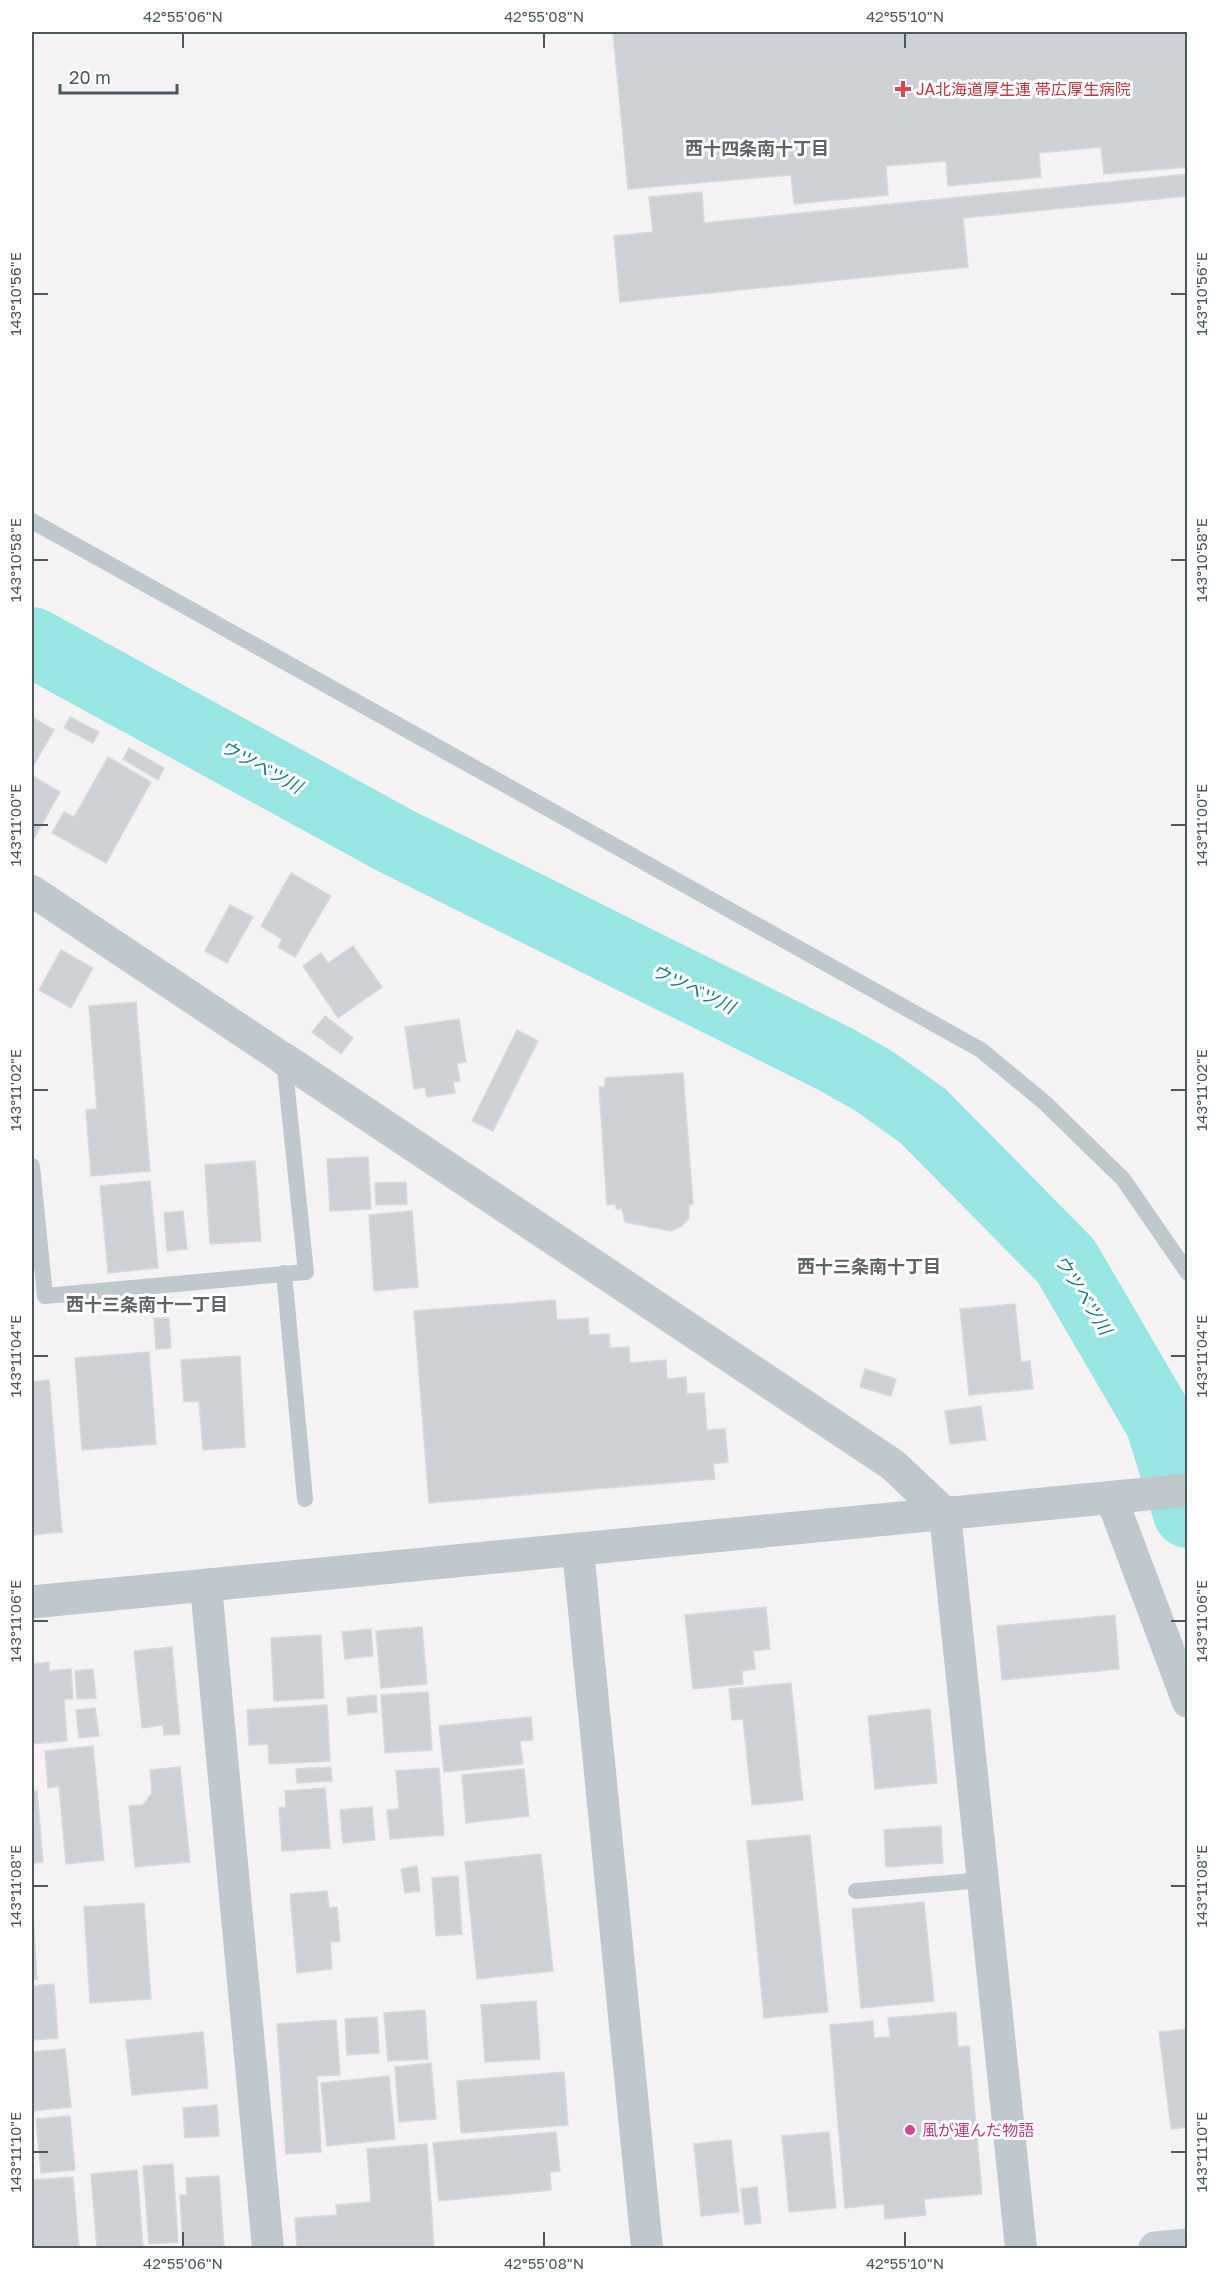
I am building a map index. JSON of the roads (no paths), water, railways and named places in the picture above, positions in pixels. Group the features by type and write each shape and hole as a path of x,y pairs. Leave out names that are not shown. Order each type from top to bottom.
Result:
{"main road":[{"path":"1155,2248 1188,2245"}],"street":[{"path":"32,891 893,1464 945,1514 1021,2248"},
{"path":"32,1602 1188,1490"},
{"path":"1111,1497 1188,1702"},
{"path":"578,1550 647,2248"},
{"path":"206,1586 268,2248"}],"lane":[{"path":"32,521 981,1050 1045,1103 1123,1179 1188,1273"},
{"path":"32,1166 45,1296 306,1272 284,1059"},
{"path":"284,1274 304,1499"},
{"path":"856,1892 983,1880"}],"waterway":[{"name":"ウツベツ川","path":"32,642 394,840 835,1059 874,1081 923,1116 1066,1261 1160,1422 1188,1513"}],"place":[{"name":"JA北海道厚生連 帯広厚生病院","path":"903,89"},
{"name":"風が運んだ物語","path":"910,2130"}],"district":[{"name":"西十四条南十丁目","path":"757,149"},
{"name":"西十三条南十丁目","path":"869,1267"},
{"name":"西十三条南十一丁目","path":"147,1305"}]}
